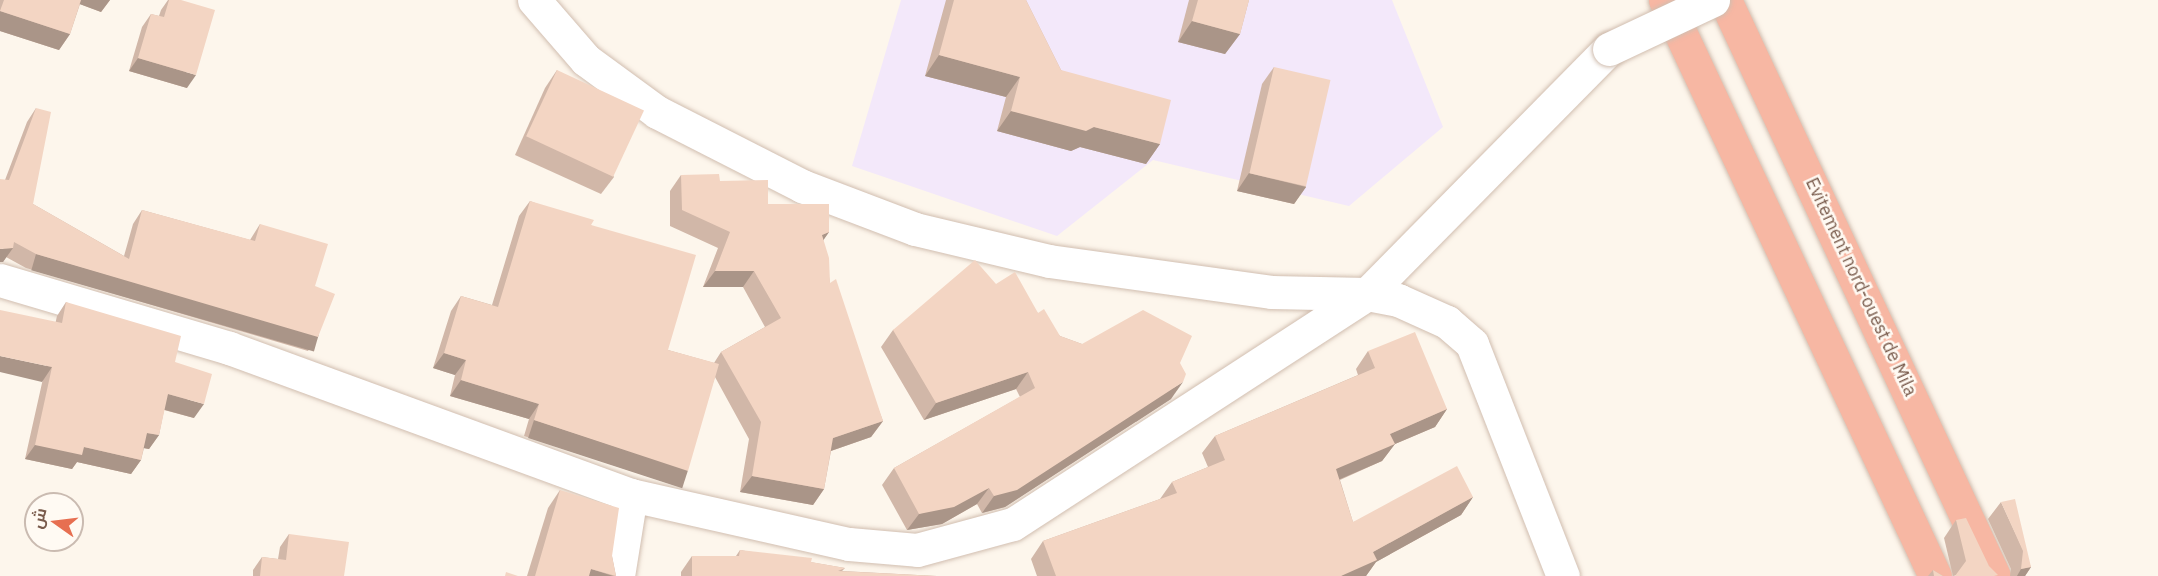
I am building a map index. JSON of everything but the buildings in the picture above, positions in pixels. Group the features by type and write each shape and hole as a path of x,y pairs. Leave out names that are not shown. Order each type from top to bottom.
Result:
{"highway":[{"path":"1665,0 1935,576"},
{"name":"Evitement nord-ouest de Mila","path":"1725,0 1994,576"}],"street":[{"path":"534,0 586,60 657,112 802,186 915,229 1048,261 1271,292 1366,294 1421,310 1447,322 1472,344 1563,576"},
{"path":"0,280 229,348 631,495 849,544 917,550 1013,524 1366,294 1609,49 1713,0"},
{"path":"618,576 631,495"}],"shaded area":[{"path":"901,0 1392,0 1443,127 1349,206 1153,160 1057,236 852,166"}]}
